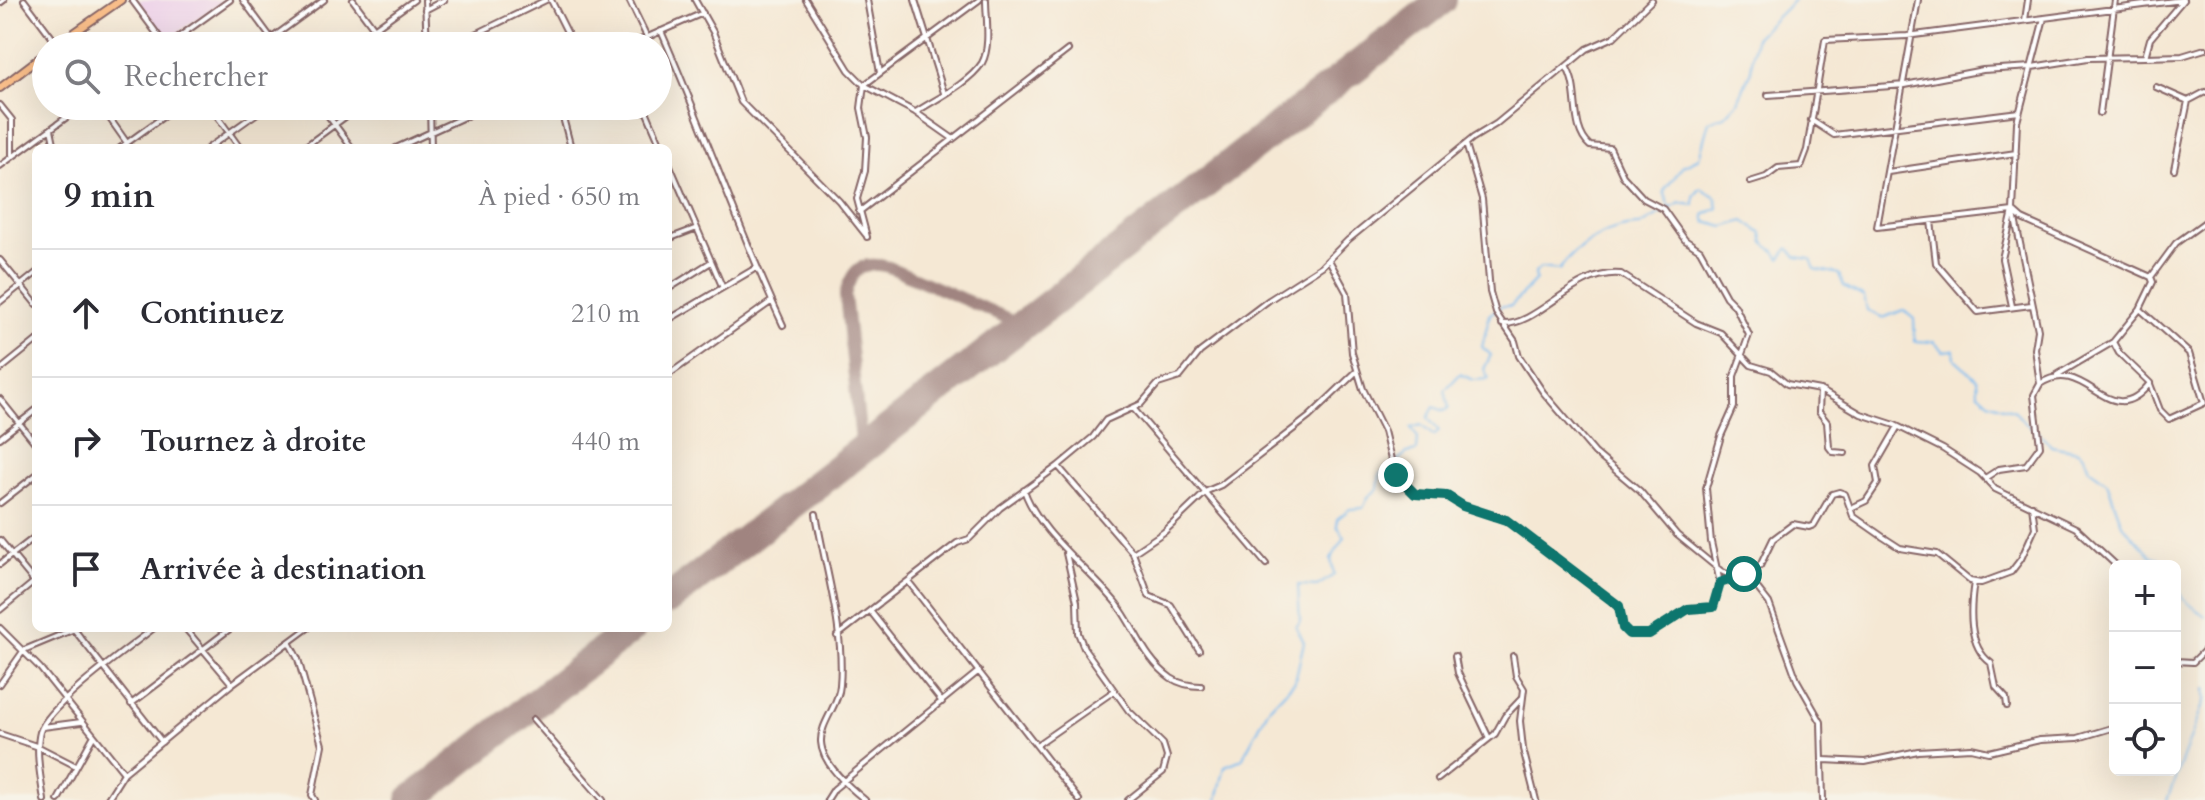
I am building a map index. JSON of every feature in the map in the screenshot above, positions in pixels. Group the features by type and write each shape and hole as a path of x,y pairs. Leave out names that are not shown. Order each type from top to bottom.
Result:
{"main road":[{"path":"76,32 121,0"},
{"path":"0,88 32,64"}],"street":[{"path":"24,0 47,32"},
{"path":"132,0 156,32"},
{"path":"185,32 230,0"},
{"path":"243,0 266,32"},
{"path":"281,32 324,0"},
{"path":"353,0 376,32"},
{"path":"370,32 414,0"},
{"path":"425,0 426,32"},
{"path":"425,10 444,0"},
{"path":"481,32 548,0 566,32"},
{"path":"629,0 645,32"},
{"path":"695,0 741,102 839,201 867,237 857,199 865,171 867,137 861,108 864,85 979,0"},
{"path":"806,0 849,70 864,85 915,112 952,138"},
{"path":"867,0 880,73"},
{"path":"915,0 925,40 945,94"},
{"path":"915,112 945,94 981,64 986,52 986,0"},
{"path":"837,636 957,543 969,539 983,523 1093,437 1106,420 1133,408 1158,384 1180,377 1200,352 1329,260 1348,240 1587,49 1614,37 1652,0"},
{"path":"1918,0 1877,227 2013,211 2022,219 2151,277"},
{"path":"2025,20 2028,0"},
{"path":"2100,113 2115,0"},
{"path":"1750,182 1766,177 1778,168 1801,166 1807,150 1825,40 1914,35 2182,0"},
{"path":"2145,57 2150,39 2182,0"},
{"path":"661,31 703,13"},
{"path":"2012,306 2002,259 2013,211 2019,112 2044,18"},
{"path":"1768,95 1905,85 1983,70 2107,58 2182,56 2205,49"},
{"path":"859,212 1068,50"},
{"path":"672,57 720,168 756,268 783,325"},
{"path":"1329,260 1347,293 1345,300 1350,313 1350,340 1357,371 1375,419 1384,431 1393,466 1415,494 1447,496 1463,506 1506,520 1539,542 1619,606 1623,628 1629,634 1649,634 1688,609 1713,607 1720,583 1711,542 1711,514 1706,488 1721,436 1734,407 1734,376 1749,335 1700,250 1685,240 1666,213 1644,199 1623,176 1610,148 1590,146 1582,138 1574,83 1567,68"},
{"path":"2156,87 2188,101"},
{"path":"2188,101 2205,92"},
{"path":"2174,169 2188,101"},
{"path":"0,105 12,120 12,156"},
{"path":"1810,119 1834,135 2019,112"},
{"path":"0,166 63,120"},
{"path":"111,120 127,143 159,120"},
{"path":"220,120 237,144"},
{"path":"214,144 247,120"},
{"path":"331,120 349,144"},
{"path":"309,144 342,120"},
{"path":"431,120 431,144"},
{"path":"404,144 456,120"},
{"path":"564,120 570,144"},
{"path":"650,120 660,144"},
{"path":"51,129 54,144"},
{"path":"1466,144 1482,199 1496,311 1515,341 1526,370 1595,453 1640,491 1677,535 1719,569 1758,589 1769,603 1797,680 1817,710 1824,760 1823,800"},
{"path":"1888,172 2016,153"},
{"path":"672,170 722,286"},
{"path":"2013,211 2038,330 2035,349 2040,384"},
{"path":"1931,221 1936,263 1978,312 2031,305"},
{"path":"1985,478 1999,469 2026,465 2036,454 2040,446 2034,395 2040,384 2113,342 2140,309 2152,287 2151,277 2176,243 2205,222"},
{"path":"672,237 697,228"},
{"path":"0,260 32,299"},
{"path":"672,286 711,262"},
{"path":"672,317 756,268"},
{"path":"1502,324 1521,321 1584,281 1609,272 1621,274 1696,323 1721,333 1742,359 1771,371 1787,384 1820,390 1861,414 1898,427 1943,449 1985,478 1995,489 2076,528 2111,560"},
{"path":"0,302 32,276"},
{"path":"672,372 772,301"},
{"path":"2113,342 2119,353 2150,383 2165,417 2196,409 2204,403 2189,353 2140,309"},
{"path":"0,370 32,344"},
{"path":"1133,553 1164,532 1207,491 1221,485 1298,425 1357,371"},
{"path":"2056,376 2079,380 2115,402 2127,402 2150,383"},
{"path":"1820,390 1818,404 1829,429 1829,447 1833,452 1845,453"},
{"path":"0,399 32,439"},
{"path":"1133,408 1207,491 1266,564"},
{"path":"0,438 32,413"},
{"path":"1851,508 1866,501 1878,483 1875,466 1898,427"},
{"path":"1058,466 1133,553 1149,596 1171,605 1199,650"},
{"path":"0,503 32,478"},
{"path":"1024,490 1066,553 1118,605 1141,646 1158,666 1173,679 1201,686"},
{"path":"1720,583 1760,566 1773,539 1793,524 1814,525 1832,494 1845,494 1853,516 1900,548 1937,554 1974,582 1981,583 2011,572 2021,559 2035,528 2032,506"},
{"path":"816,514 837,636 840,687 821,742 844,782 865,800"},
{"path":"0,564 32,539"},
{"path":"0,540 32,579"},
{"path":"1066,553 1077,602 1078,633 1092,662 1133,716 1163,744 1167,757 1163,772 1128,800"},
{"path":"908,581 1079,800"},
{"path":"1974,582 1971,624 1981,656 1991,663 1996,687 2006,698 2007,706"},
{"path":"0,610 32,585"},
{"path":"871,612 942,702"},
{"path":"0,628 24,650 124,773"},
{"path":"0,684 24,650 68,632"},
{"path":"77,632 162,742"},
{"path":"44,800 39,747 43,727 65,700 149,632"},
{"path":"188,632 232,684"},
{"path":"131,704 226,632"},
{"path":"107,800 124,773 232,684 289,642 297,632"},
{"path":"289,642 298,659 322,745 312,795 315,800"},
{"path":"2181,661 2193,662 2205,650"},
{"path":"1455,656 1458,673 1489,738"},
{"path":"1513,656 1523,697 1520,721 1523,749 1536,800"},
{"path":"827,800 830,793 979,671"},
{"path":"1038,744 1114,691"},
{"path":"1438,779 1489,738 1513,705 1523,697"},
{"path":"533,719 603,800"},
{"path":"43,727 81,722"},
{"path":"1824,760 1865,762 1918,751 1971,748 1989,752 2040,740 2078,738 2109,729"},
{"path":"0,734 39,747 76,766"},
{"path":"58,800 93,737"}],"shaded area":[{"path":"137,0 224,0 178,32 161,32"}],"waterway":[{"path":"1670,210 1664,191 1683,166 1699,158 1709,121 1725,116 1738,102 1751,70 1755,38 1794,0"},
{"path":"1217,800 1225,766 1242,759 1269,708 1295,681 1304,642 1296,627 1300,622 1298,585 1317,586 1334,575 1331,559 1345,537 1337,526 1337,519 1350,509 1363,508 1369,496 1378,489 1380,474 1407,453 1417,451 1418,438 1411,428 1421,425 1434,436 1439,431 1428,418 1434,407 1444,411 1449,408 1445,390 1460,374 1474,380 1489,379 1484,369 1491,355 1482,347 1490,314 1502,306 1511,306 1536,280 1535,273 1540,268 1559,270 1575,252 1595,238 1618,229 1640,226 1680,203 1694,205 1694,196 1701,188 1716,197 1718,208 1704,215 1706,222 1724,227 1744,221 1762,234 1764,243 1780,259 1789,248 1796,257 1811,259 1815,269 1839,274 1844,286 1864,297 1867,310 1883,318 1903,310 1914,319 1915,341 1934,342 1943,351 1954,350 1955,359 1977,379 1978,392 1989,402 2015,411 2051,446 2078,451 2084,456 2089,469 2107,482 2122,524 2151,556 2159,560"},
{"path":"2181,595 2205,616"},
{"path":"2205,689 2205,697"},
{"path":"2167,800 2205,699"}],"taxiway":[{"path":"862,450 845,295 851,278 860,268 872,265 889,267 1023,325"}],"runway":[{"path":"672,597 1442,0"},
{"path":"411,800 627,632"}],"route":[{"path":"1396,475 1415,494 1447,496 1463,506 1506,520 1539,542 1619,606 1623,628 1629,634 1649,634 1688,609 1713,607 1720,583 1744,574"}]}
